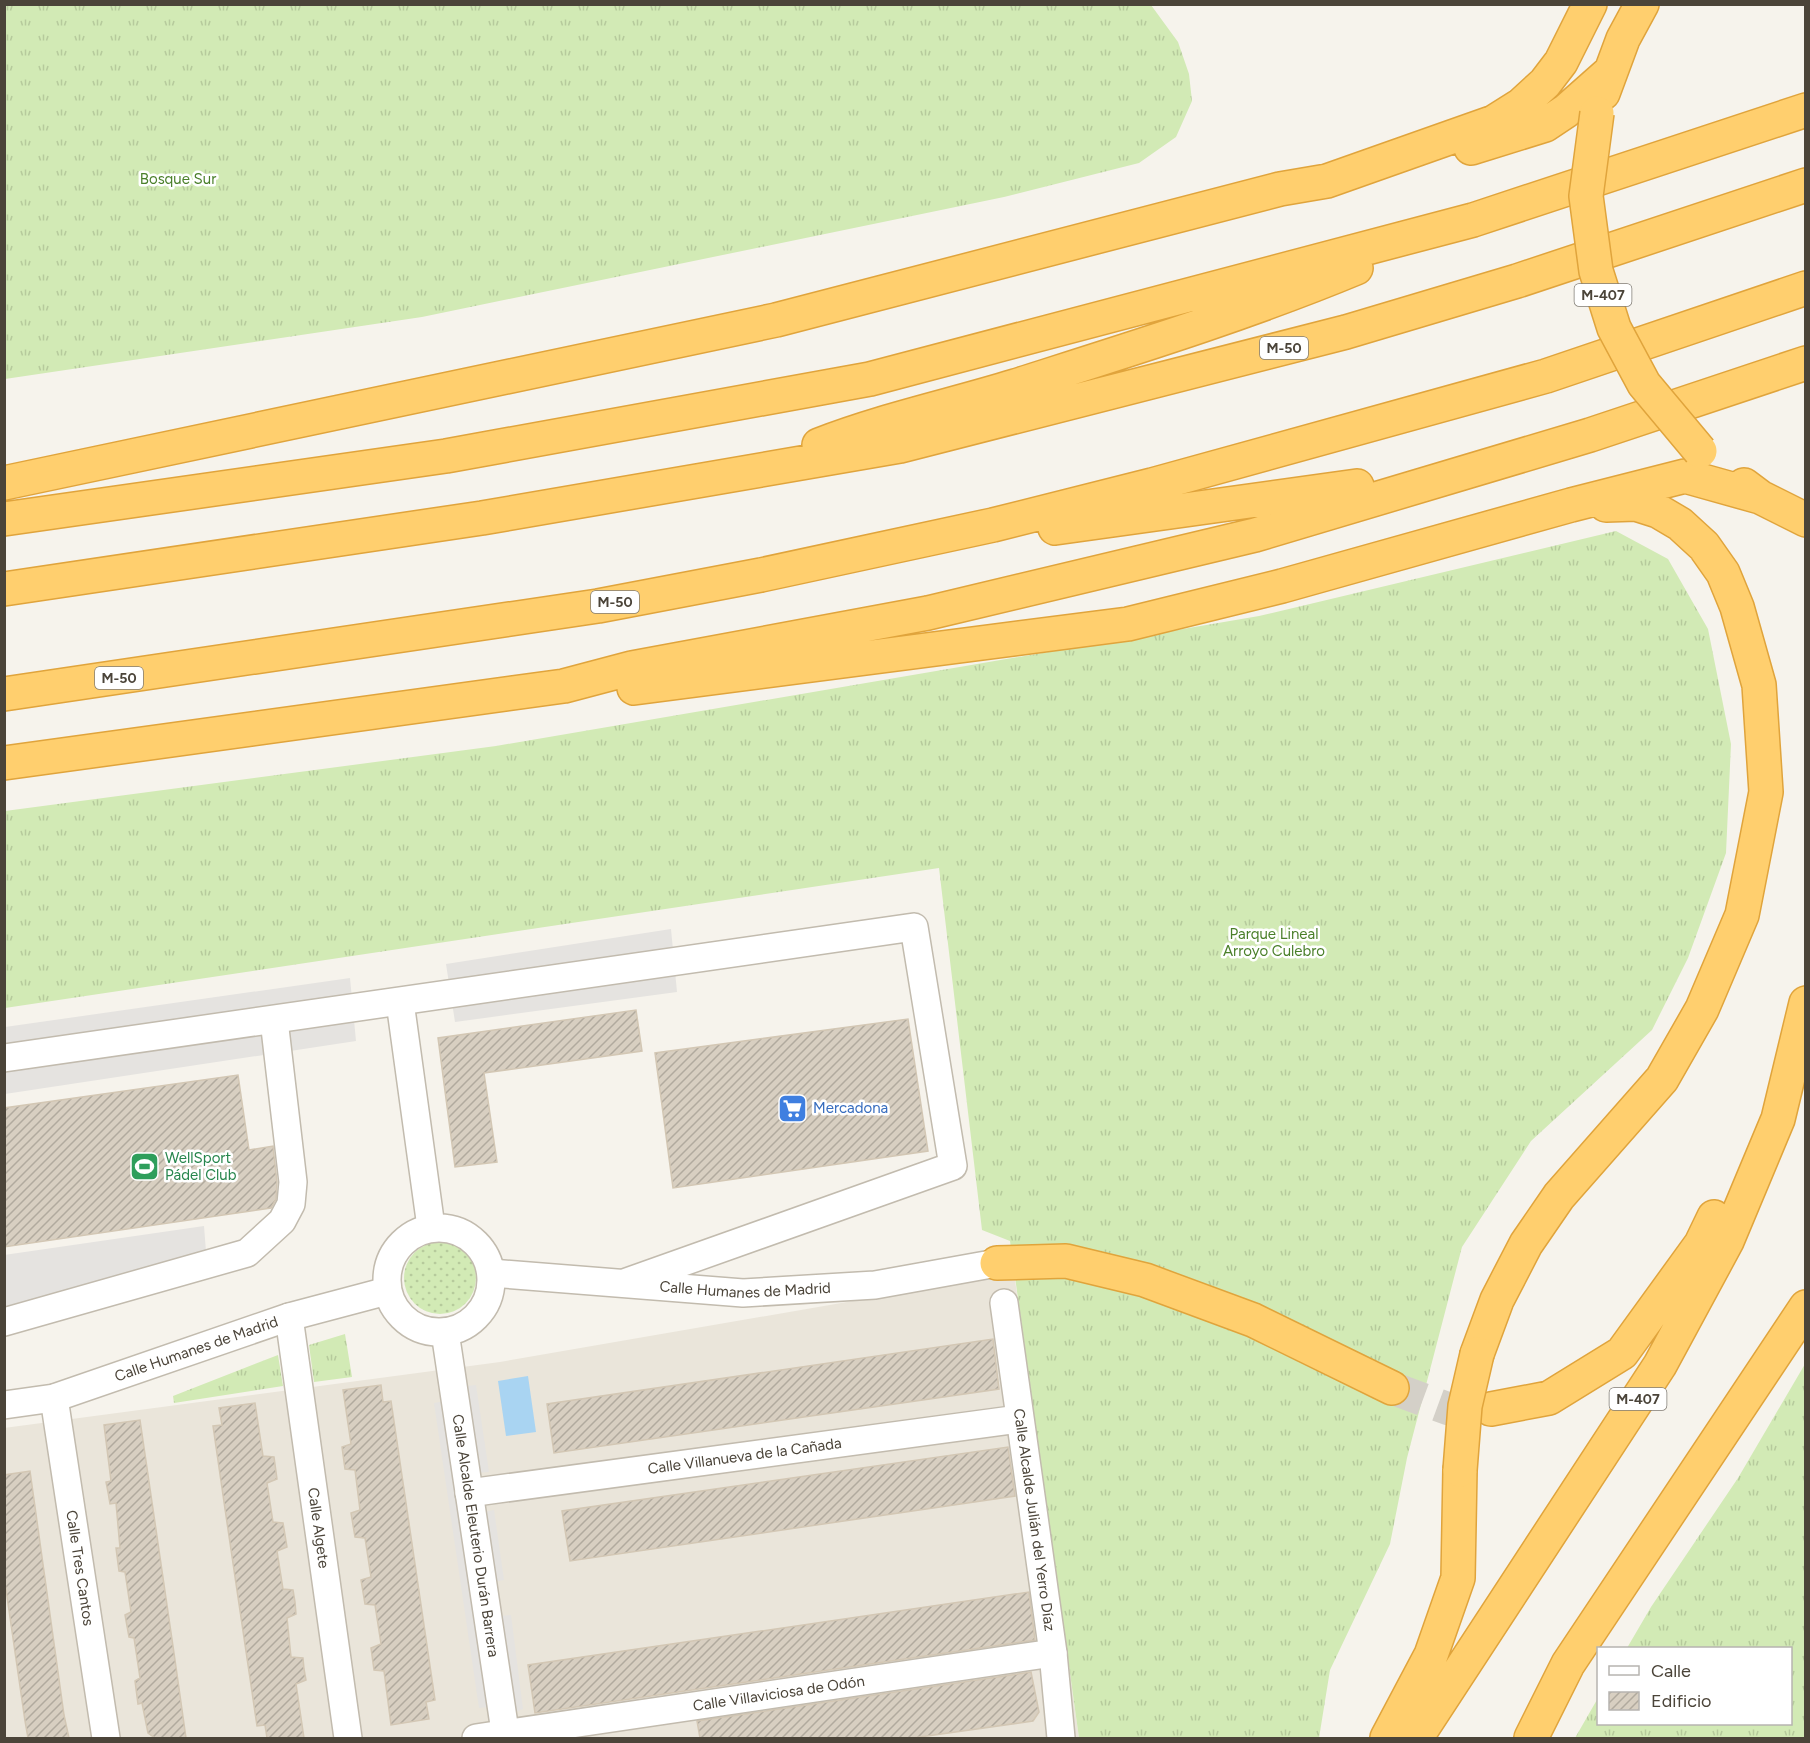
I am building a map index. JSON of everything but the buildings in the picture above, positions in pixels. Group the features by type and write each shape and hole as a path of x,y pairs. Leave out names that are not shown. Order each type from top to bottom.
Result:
{"highway":[{"path":"1327,181 1494,122 1521,105 1545,83 1561,62 1590,4"},
{"name":"M-407","path":"1642,4 1609,73 1597,113 1586,196 1596,271 1614,328 1644,384 1700,451 1760,497 1804,521"},
{"path":"4,483 776,320 1280,189 1446,155 1545,125 1566,111 1609,73"},
{"path":"4,519 446,456 870,379 1473,220 1806,110"},
{"name":"M-50","path":"4,589 482,518 900,446 1346,332 1517,281 1806,185"},
{"path":"753,471 852,432 1014,386 1308,288 1473,220"},
{"name":"M-50","path":"4,694 598,606 761,575 993,525 1152,485 1546,376 1806,288"},
{"path":"4,763 564,686 632,668 928,613 1255,535 1590,435 1806,363"},
{"path":"993,525 1046,529 1336,491 1590,435"},
{"path":"564,686 611,691 1128,624 1282,586 1571,505 1685,476 1760,497"},
{"path":"1387,1738 1431,1655 1458,1578 1460,1470 1465,1406 1477,1354 1497,1300 1526,1244 1559,1196 1662,1079 1702,1009 1742,915 1766,792 1759,685 1737,607 1723,573 1696,539 1680,524 1658,511 1636,504 1571,505"},
{"path":"1491,1409 1549,1398 1622,1353 1701,1244 1802,1016"},
{"name":"M-407","path":"1416,1738 1660,1365 1727,1241 1778,1119 1802,1016"},
{"path":"997,1263 1066,1262 1145,1280 1253,1320 1392,1388"},
{"path":"1531,1738 1568,1664 1806,1307"}],"street":[{"path":"4,1058 914,927 953,1166 627,1282"},
{"path":"400,1002 431,1227"},
{"path":"4,1322 247,1253 282,1221 291,1204 293,1182 274,1020"},
{"path":"431,1227 448,1227 464,1233 477,1243 487,1257 491,1273 491,1290 485,1305 475,1318 461,1328 445,1332 429,1331 408,1322 393,1305 387,1291 386,1274 391,1257 401,1243 415,1233 431,1227"},
{"name":"Calle Humanes de Madrid","path":"491,1273 743,1293 875,1285 997,1263"},
{"name":"Calle Humanes de Madrid","path":"4,1405 54,1398 289,1317 387,1291"},
{"name":"Calle Alcalde Julián del Yerro Díaz","path":"1004,1303 1053,1653 1061,1738"},
{"name":"Calle Algete","path":"289,1317 348,1738"},
{"name":"Calle Alcalde Eleuterio Durán Barrera","path":"445,1332 506,1737"},
{"name":"Calle Tres Cantos","path":"54,1398 106,1738"},
{"name":"Calle Villanueva de la Cañada","path":"469,1493 1019,1419"},
{"name":"Calle Villaviciosa de Odón","path":"476,1738 506,1737 1053,1653"}],"shaded area":[{"path":"671,929 677,992 455,1022 446,964"},
{"path":"350,978 356,1041 5,1094 5,1027"},
{"path":"204,1226 208,1277 5,1334 4,1255"},
{"path":"1014,1273 1079,1738 5,1738 4,1428 500,1362"},
{"path":"476,1385 489,1472 477,1473 467,1386"},
{"path":"444,1401 488,1707 479,1708 434,1403"},
{"path":"494,1510 504,1580 494,1582 485,1512"},
{"path":"511,1615 523,1709 513,1713 501,1616"}],"green space":[{"name":"Bosque Sur","path":"5,4 1151,5 1178,42 1189,74 1192,101 1176,137 1139,163 1004,197 422,317 5,379"},
{"name":"Parque Lineal Arroyo Culebro","path":"1616,531 1668,559 1708,629 1731,744 1726,853 1688,958 1652,1030 1531,1141 1462,1247 1407,1458 1390,1544 1330,1670 1319,1738 1079,1738 1010,1241 982,1230 939,868 5,1008 5,811 496,746 1259,616"},
{"path":"447,1242 466,1252 474,1264 476,1278 474,1292 466,1304 454,1312 433,1314 414,1304 406,1292 404,1271 414,1252 426,1244"},
{"path":"345,1334 352,1377 314,1382 309,1345"},
{"path":"278,1355 283,1386 174,1403 173,1396"},
{"path":"1805,1364 1805,1738 1575,1738 1597,1700 1597,1725 1792,1725 1792,1647 1628,1647 1651,1607 1738,1478"}],"water":[{"path":"528,1376 536,1432 506,1436 498,1381"}],"tunnel":[{"path":"1392,1388 1449,1409 1491,1409"}],"place":[{"name":"Mercadona","path":"792,1108"},
{"name":"WellSport Pádel Club","path":"144,1167"}]}
